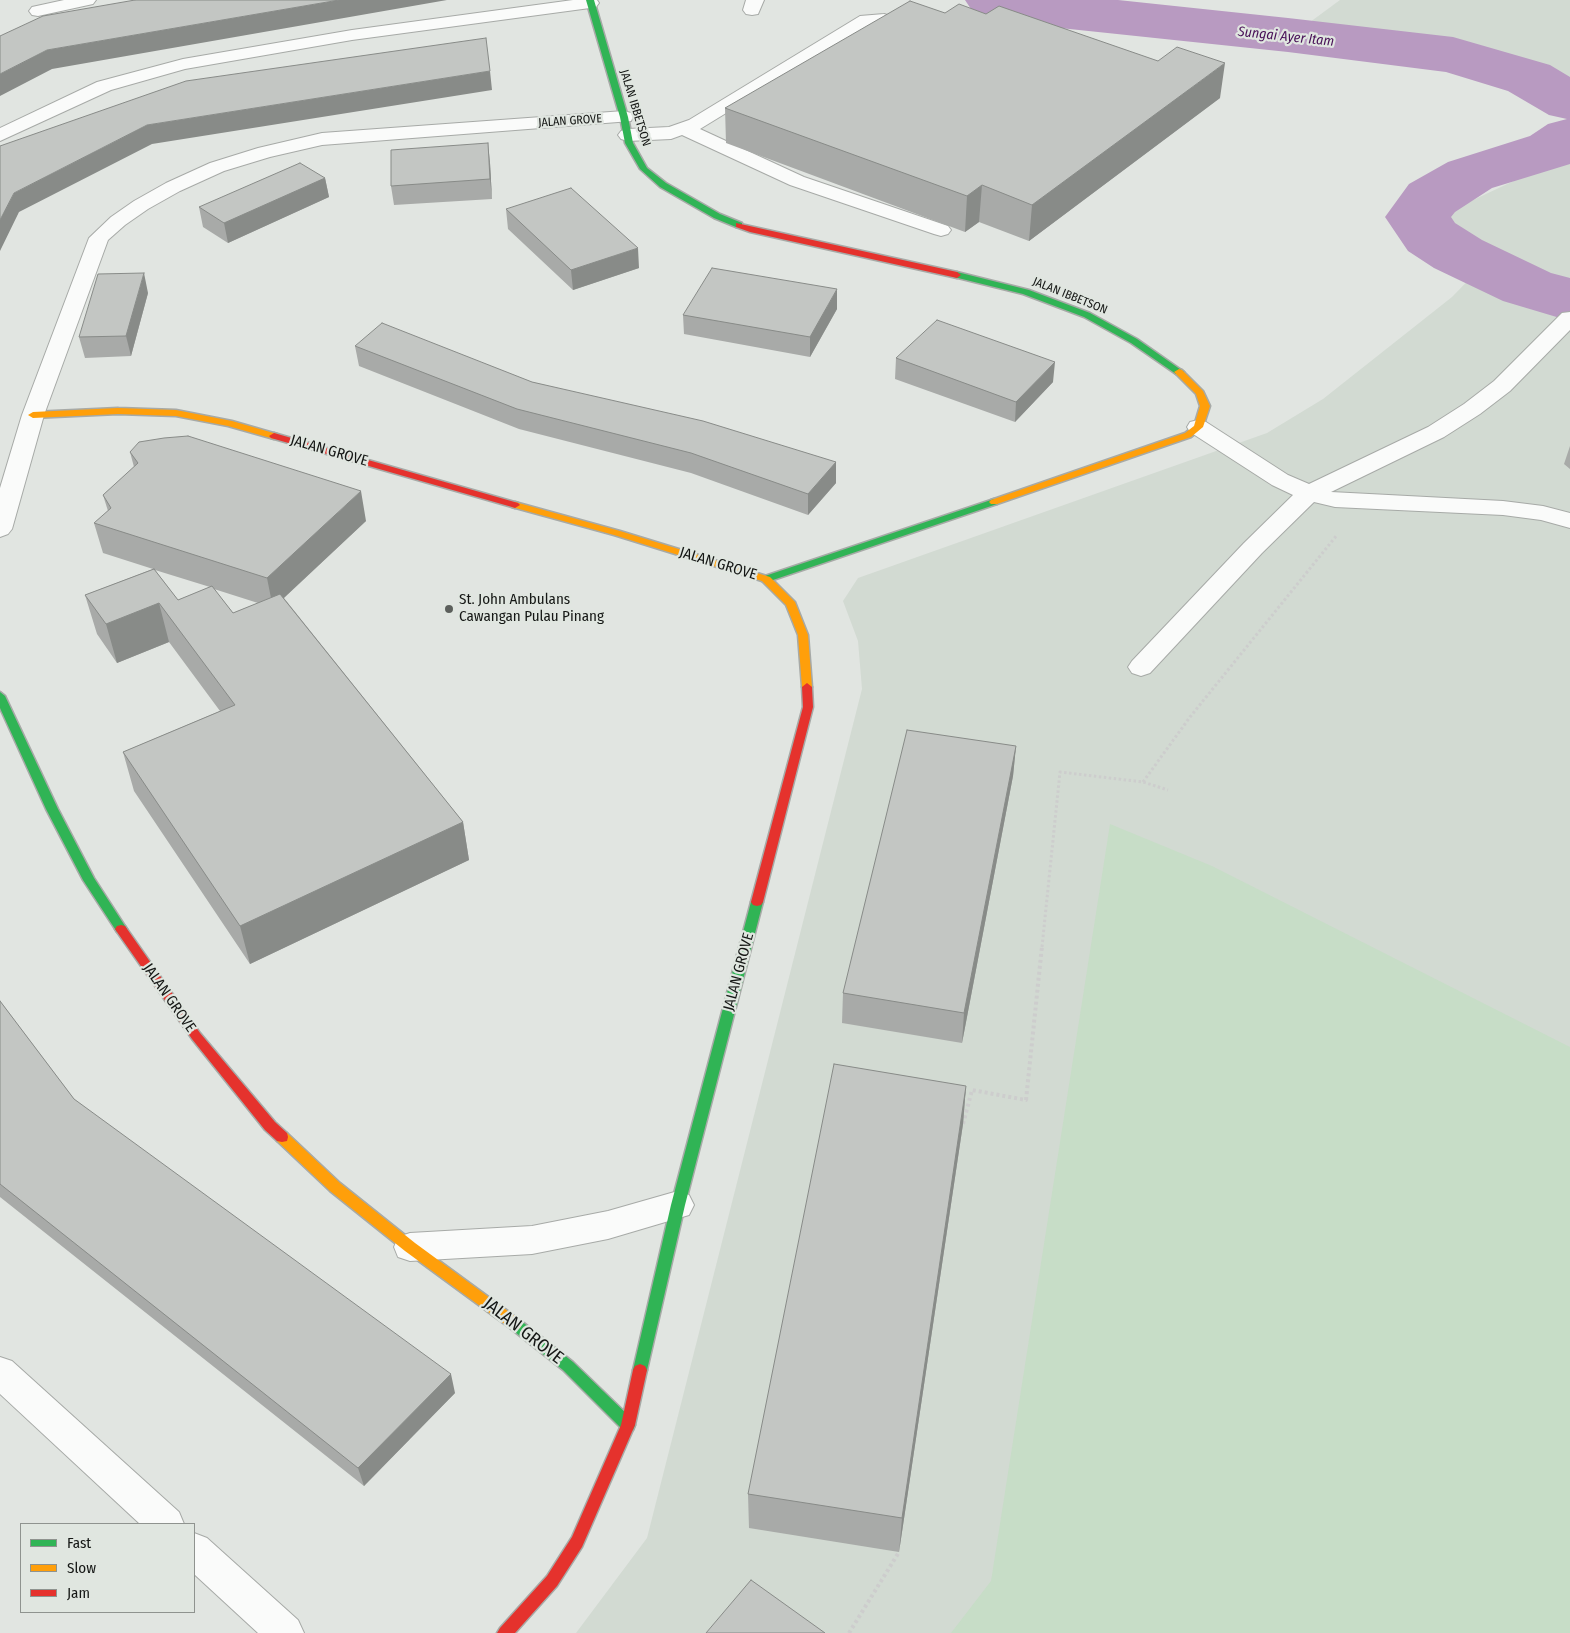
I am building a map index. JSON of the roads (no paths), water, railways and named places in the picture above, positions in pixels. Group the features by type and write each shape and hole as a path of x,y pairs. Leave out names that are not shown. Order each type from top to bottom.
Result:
{"street":[{"path":"38,11 87,0"},
{"path":"0,135 104,86 183,64 352,35 590,2"},
{"name":"JALAN IBBETSON","path":"590,2 636,156 644,169 663,185 717,216 750,230 963,276 1026,292 1087,315 1134,341 1185,376 1200,393 1205,406 1198,427"},
{"name":"JALAN GROVE","path":"0,529 33,415 99,238 118,221 173,187 217,167 265,152 322,140 626,126 671,133 696,124 866,20 874,18 892,20 934,35"},
{"path":"684,129 796,182 941,230"},
{"path":"1141,667 1253,548 1310,493 1436,432 1472,409 1502,386 1563,325"},
{"name":"JALAN GROVE","path":"33,415 118,411 176,413 229,423 459,490 617,533 766,579 791,604 804,635 808,707 678,1205 628,1425 577,1542 552,1581 505,1633"},
{"path":"766,579 1132,456 1188,435 1198,427 1280,480 1310,493 1335,500 1503,508 1543,513 1570,521"},
{"name":"JALAN GROVE","path":"0,696 52,809 89,880 135,950 196,1036 270,1126 335,1187 410,1247 492,1306 568,1366 628,1425"},
{"path":"410,1247 532,1240 608,1224 678,1205"},
{"path":"0,1372 165,1523"},
{"path":"195,1551 285,1633"}],"waterway":[{"name":"Sungai Ayer Itam","path":"993,0 1022,7 1288,35 1453,55 1529,78 1570,102"},
{"name":"Sungai Ayer Itam","path":"1570,137 1552,149 1470,175 1432,198 1418,217 1431,237 1458,254 1527,287 1570,300"}],"place":[{"name":"St. John Ambulans Cawangan Pulau Pinang","path":"449,609"}]}
